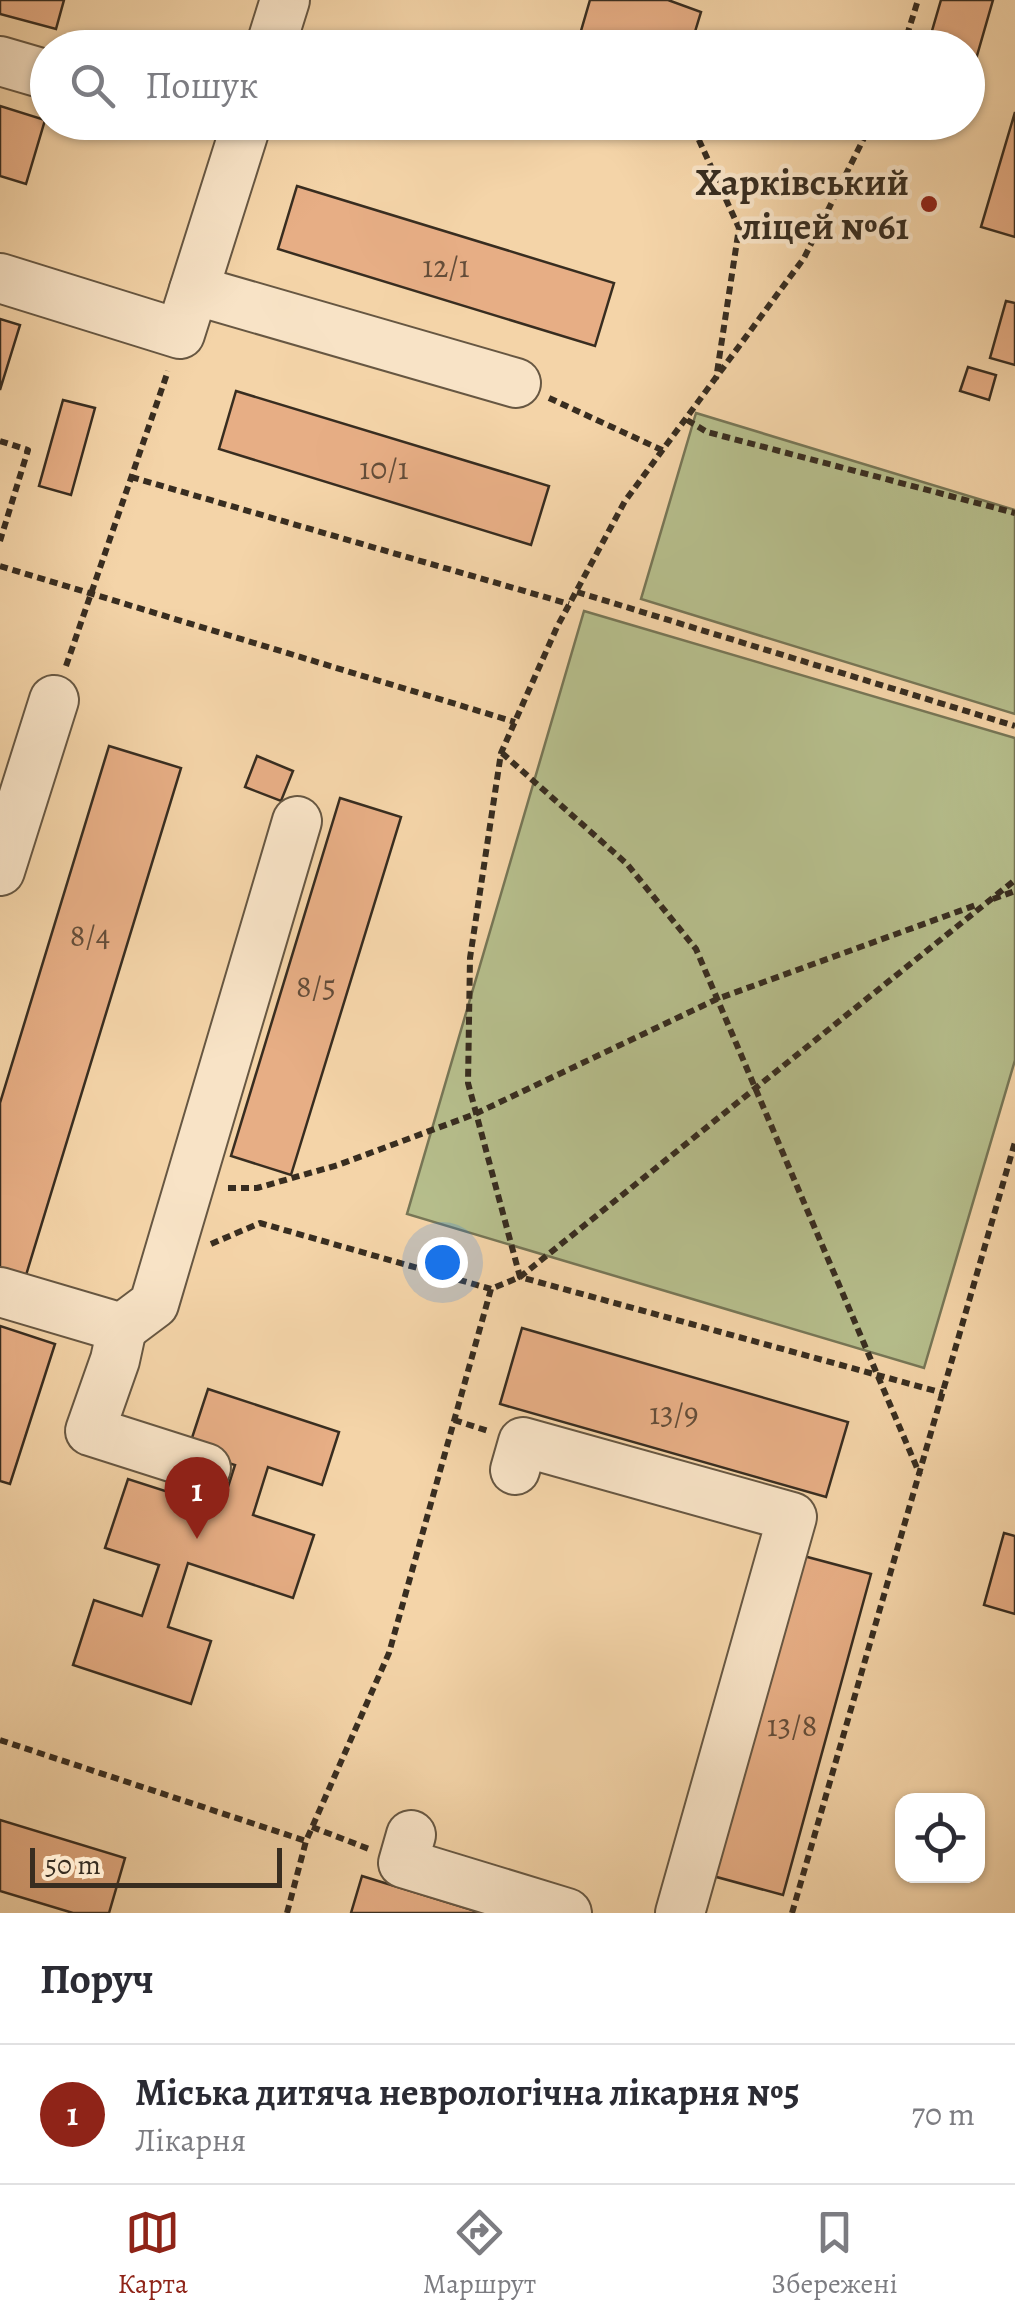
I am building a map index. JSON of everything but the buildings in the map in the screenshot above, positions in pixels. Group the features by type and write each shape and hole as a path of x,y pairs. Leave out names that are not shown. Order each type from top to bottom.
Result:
{"lane":[{"path":"276,30 285,0"},
{"path":"0,62 30,70"},
{"path":"187,312 232,140"},
{"path":"0,278 187,312 516,383"},
{"path":"0,871 18,750 54,700"},
{"path":"206,1468 90,1432 116,1360 122,1328 154,1304 297,821"},
{"path":"0,1292 122,1328"},
{"path":"515,1470 523,1442 792,1517 680,1913"},
{"path":"407,1849 566,1913"}],"path":[{"path":"909,30 918,0"},
{"path":"699,140 739,228 716,381"},
{"path":"520,1277 468,1083 470,958 501,752 569,604 626,502 804,258 863,140"},
{"path":"54,700 187,312"},
{"path":"516,383 664,450"},
{"path":"687,420 706,432 1015,513"},
{"path":"0,441 28,450 0,541"},
{"path":"131,476 569,604"},
{"path":"0,566 515,722"},
{"path":"577,592 1015,726"},
{"path":"501,752 628,864 696,949 920,1475"},
{"path":"166,1262 260,1223 492,1290 520,1277 1015,880"},
{"path":"188,1189 257,1188 338,1165 476,1114 717,998 1015,891"},
{"path":"792,1913 1015,1142"},
{"path":"520,1277 943,1393"},
{"path":"287,1913 306,1841 389,1653 492,1290"},
{"path":"0,1740 306,1841"},
{"path":"312,1826 407,1849"}],"green space":[{"path":"696,413 1015,510 1015,714 641,599"},
{"path":"584,611 1015,738 1015,1060 924,1368 407,1214"}],"place":[{"name":"Харківський ліцей №61","path":"929,204"},
{"name":"Міська дитяча неврологічна лікарня №5","path":"197,1539"}]}
